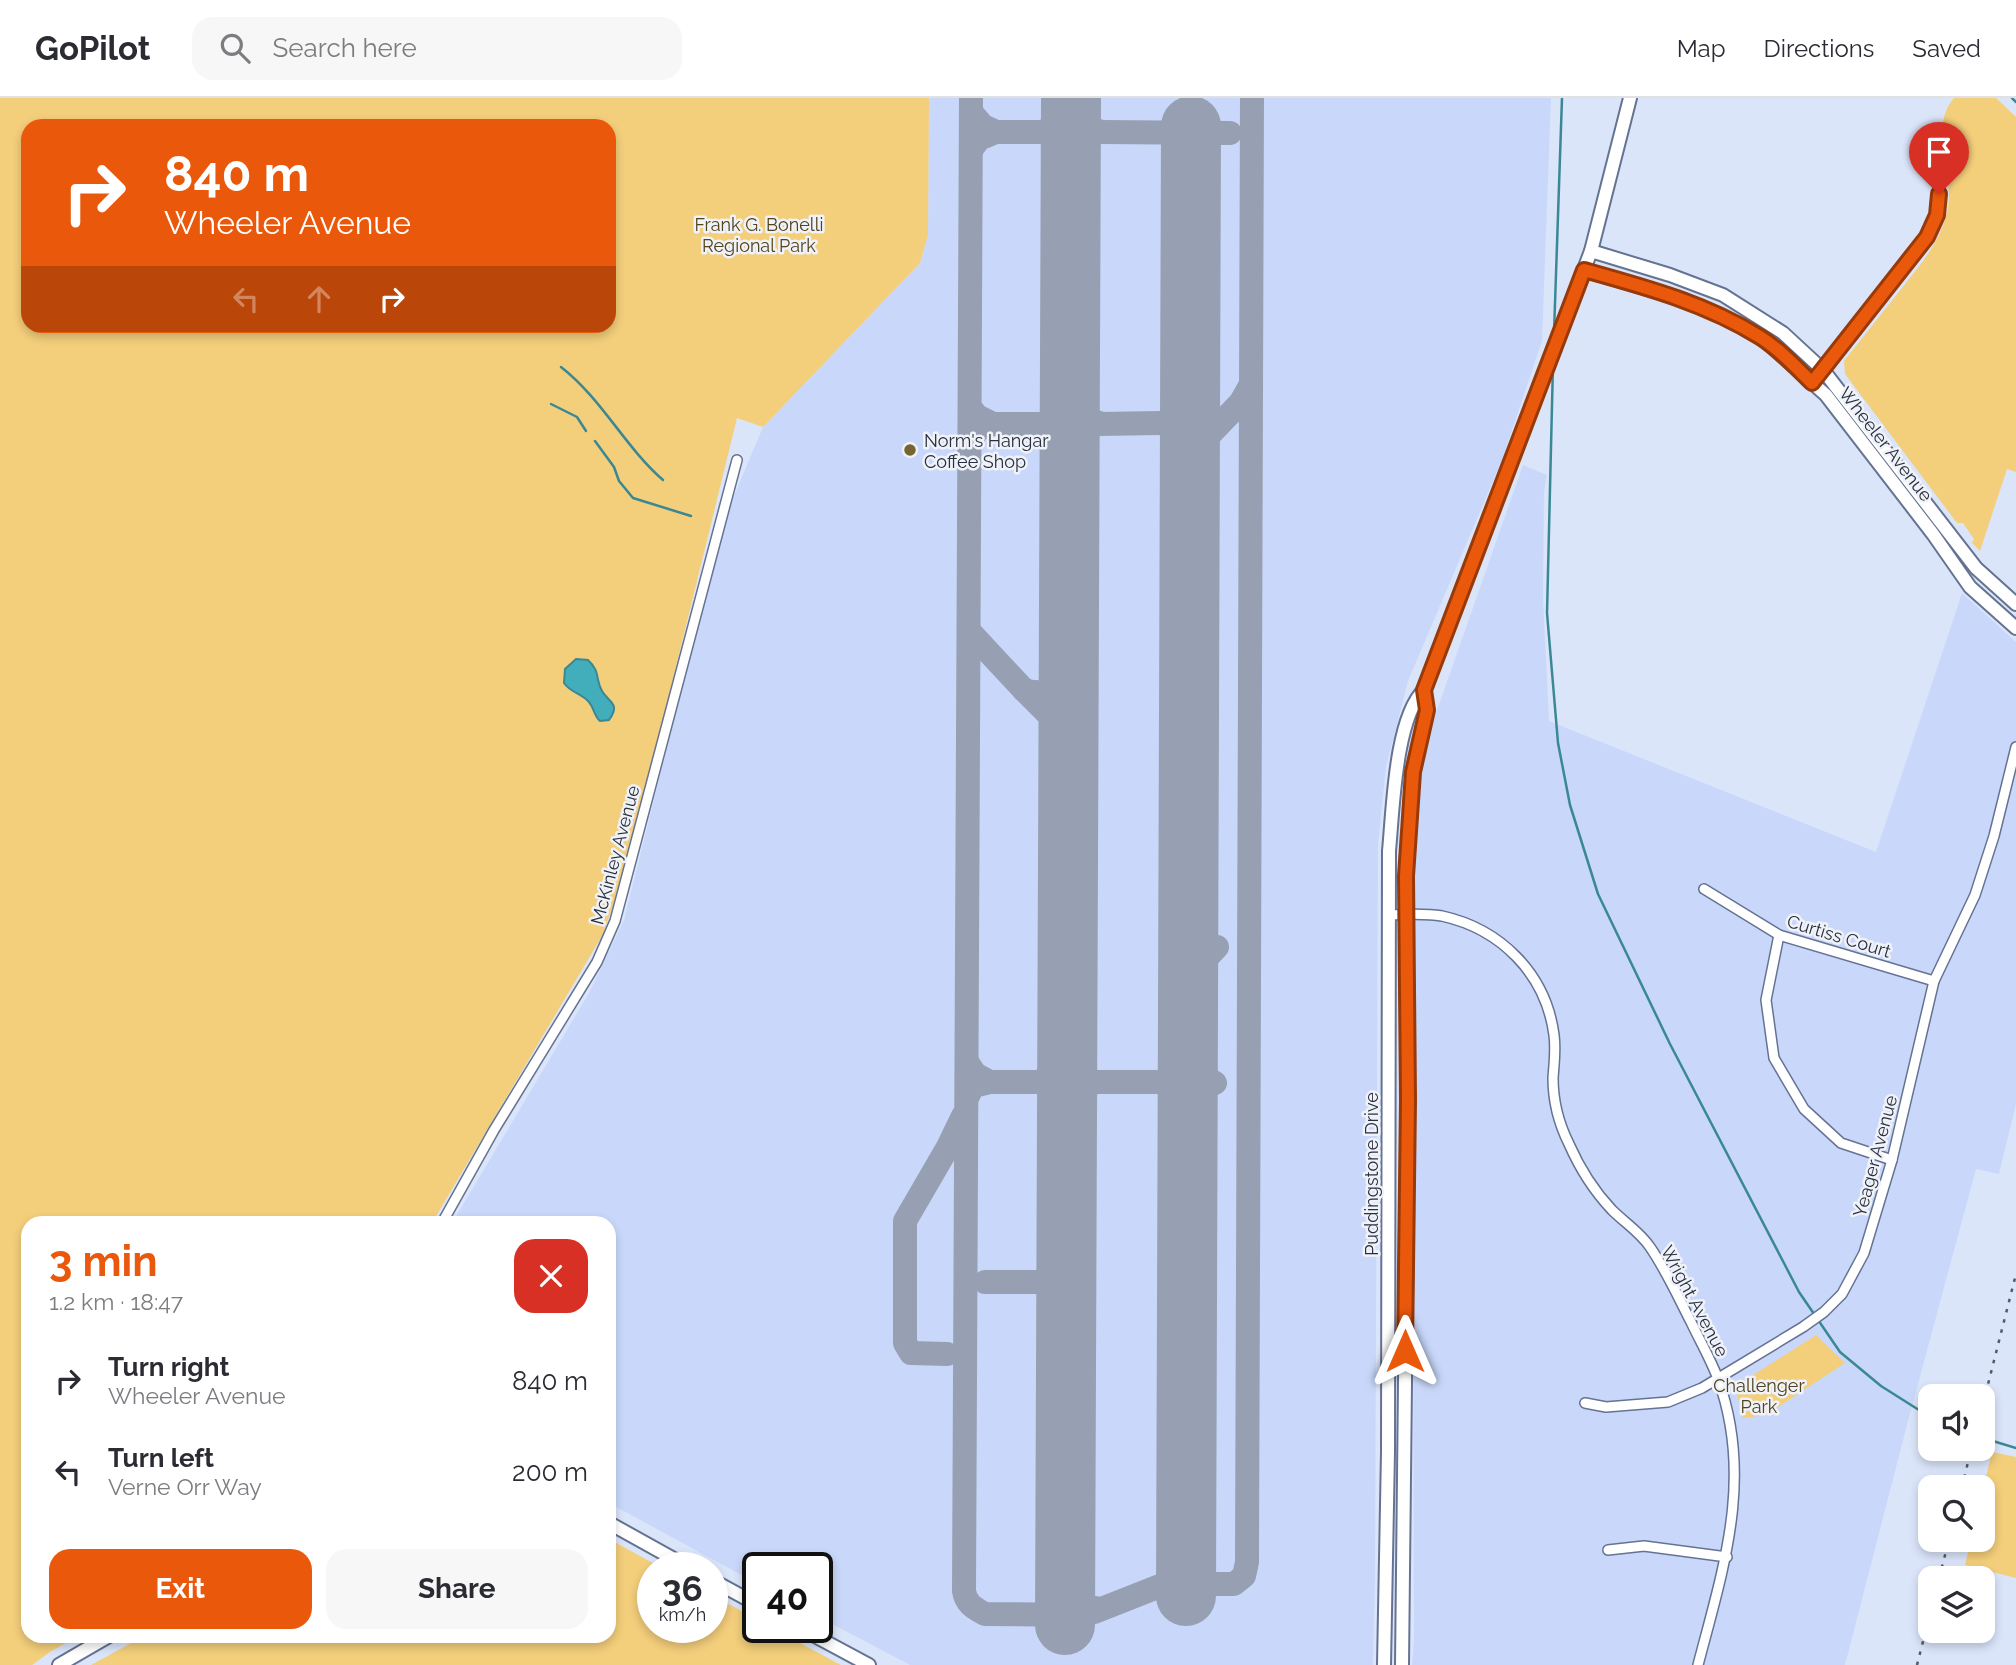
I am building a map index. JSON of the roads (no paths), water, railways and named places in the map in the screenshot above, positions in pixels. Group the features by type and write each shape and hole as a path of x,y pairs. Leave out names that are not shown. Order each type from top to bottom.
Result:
{"street":[{"name":"Puddingstone Drive","path":"1384,1665 1388,1452 1389,851 1397,768 1414,699 1424,690 1591,251 1630,98"},
{"path":"1812,383 1927,237 1937,215 1937,164"},
{"name":"Wheeler Avenue","path":"1591,251 1670,275 1723,296 1783,333 1824,370 1976,568 2016,604"},
{"name":"Wheeler Avenue","path":"1584,270 1646,287 1718,314 1762,338 1826,396 1933,534 1970,587 2016,628"},
{"name":"McKinley Avenue","path":"446,1216 494,1130 579,993 607,942 615,921 737,460"},
{"name":"Puddingstone Drive","path":"1402,1665 1408,1100 1406,915 1409,804 1427,710 1424,690"},
{"name":"Yeager Avenue","path":"1585,1403 1606,1407 1668,1402 1718,1380 1808,1324 1842,1294 1864,1253 1892,1160 1934,981 1975,895 1994,836 2016,747"},
{"name":"Curtiss Court","path":"1704,888 1779,935 1934,981"},
{"name":"Wright Avenue","path":"1389,915 1440,916 1487,932 1517,956 1532,976 1549,1011 1554,1035 1554,1091 1568,1144 1600,1197 1650,1247 1679,1299 1718,1380 1730,1427 1735,1497 1727,1557 1698,1665"},
{"path":"1779,935 1766,1000 1774,1058 1804,1109 1841,1143 1892,1160"},
{"path":"616,1527 661,1552"},
{"path":"1608,1550 1644,1546 1727,1557"},
{"path":"59,1665 97,1643"},
{"path":"828,1643 869,1665"}],"waterway":[{"path":"1554,333 1562,98"},
{"path":"2012,98 2016,102"},
{"path":"1553,364 1547,613 1558,743 1570,805 1598,894 1670,1044 1799,1292 1840,1352 1881,1386 1918,1409"},
{"path":"561,367 589,394 649,467 663,480"},
{"path":"551,404 577,417 586,431"},
{"path":"595,441 614,467 619,481 633,498 691,516"},
{"path":"1995,1442 2016,1448"}],"railway":[{"path":"1988,1384 2016,1274"},
{"path":"1965,1475 1968,1461"},
{"path":"1942,1566 1946,1552"},
{"path":"1917,1665 1923,1643"}],"place":[{"name":"Norm's Hangar Coffee Shop","path":"910,450"}],"park label":[{"name":"Frank G. Bonelli Regional Park","path":"759,234"},
{"name":"Challenger Park","path":"1759,1395"}]}
